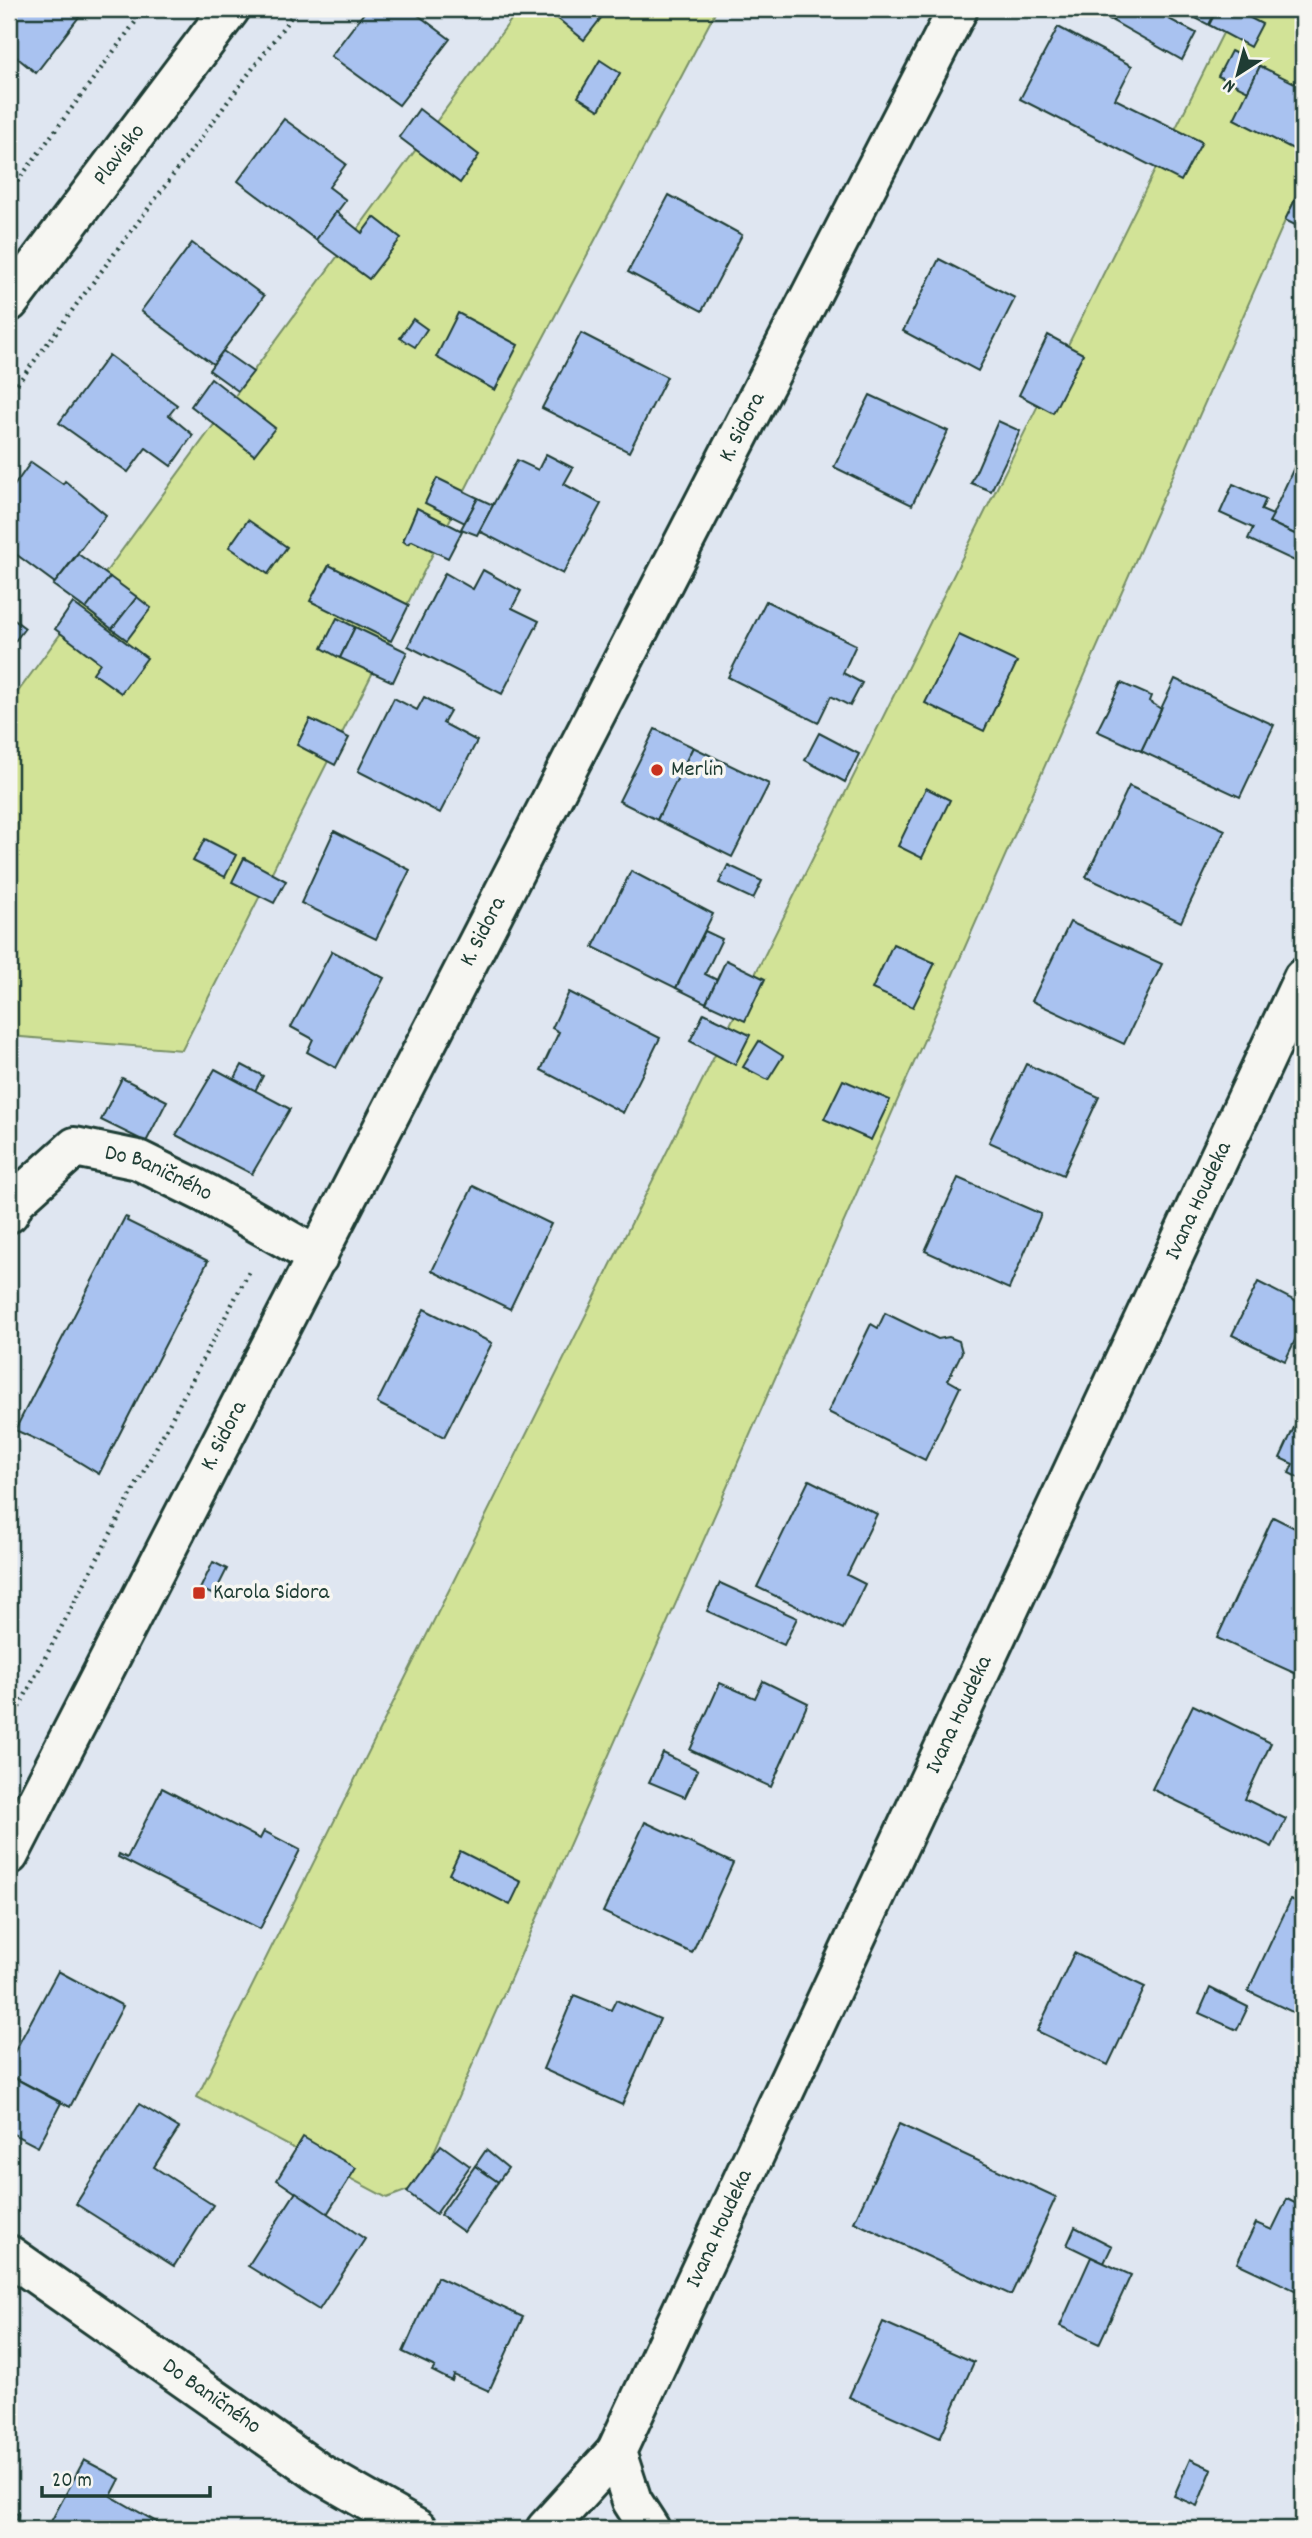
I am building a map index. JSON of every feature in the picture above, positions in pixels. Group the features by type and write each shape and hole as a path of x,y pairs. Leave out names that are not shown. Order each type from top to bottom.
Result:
{"street":[{"name":"Plavisko","path":"9,302 230,9"},
{"name":"K. Sidora","path":"9,1855 958,9"},
{"name":"Ivana Houdeka","path":"546,2529 616,2452 1303,978"},
{"name":"Do Baničného","path":"9,1213 15,1201 75,1147 138,1160 318,1257"},
{"name":"Do Baničného","path":"9,2255 321,2474 417,2529"},
{"path":"616,2452 632,2501 650,2529"}],"path":[{"path":"9,193 145,9"},
{"path":"9,395 297,9"},
{"path":"9,1726 271,1231"}],"green space":[{"path":"519,9 717,9 509,403 182,1050 9,1036 9,704"},
{"path":"1235,9 1303,9 1303,180 419,2186 387,2198 197,2097"}],"building":[{"path":"9,9 85,9 36,73 9,51"},
{"path":"367,9 410,9 450,39 399,105 331,56"},
{"path":"546,9 608,9 584,40"},
{"path":"1088,9 1119,9 1113,21"},
{"path":"1119,9 1150,9 1196,33 1182,60 1113,21"},
{"path":"1178,9 1217,9 1209,25"},
{"path":"1217,9 1233,9 1262,24 1250,47 1209,25"},
{"path":"1058,27 1132,66 1115,99 1202,142 1181,181 1020,99"},
{"path":"1231,51 1260,66 1248,91 1218,76"},
{"path":"600,60 620,73 599,110 578,97"},
{"path":"1260,66 1303,87 1303,154 1234,119"},
{"path":"419,109 479,155 460,183 399,137"},
{"path":"284,119 346,164 329,187 346,200 316,240 238,181"},
{"path":"1298,194 1303,197 1303,229 1285,220"},
{"path":"669,195 742,235 702,311 628,272"},
{"path":"336,212 362,233 374,217 401,238 369,279 316,240"},
{"path":"192,243 264,296 213,364 141,311"},
{"path":"939,259 1015,298 978,371 903,331"},
{"path":"458,313 518,345 495,390 436,357"},
{"path":"413,319 427,329 415,347 400,338"},
{"path":"581,333 667,377 629,452 542,408"},
{"path":"1048,335 1083,354 1053,413 1019,395"},
{"path":"223,351 253,372 238,391 209,370"},
{"path":"109,355 177,405 169,415 193,435 171,466 146,448 128,472 59,423"},
{"path":"211,378 275,428 254,455 191,406"},
{"path":"870,395 948,431 912,505 834,467"},
{"path":"998,421 1020,431 991,491 971,483"},
{"path":"1303,448 1303,538 1269,522"},
{"path":"546,454 573,468 564,484 601,504 563,574 479,531 517,460 538,470"},
{"path":"31,462 63,484 65,481 106,515 55,583 9,549 9,493"},
{"path":"437,478 478,498 465,523 425,503"},
{"path":"1233,484 1266,499 1261,510 1273,515 1269,522 1303,538 1303,565 1248,539 1253,528 1220,513"},
{"path":"478,498 493,505 477,535 461,529"},
{"path":"417,508 462,531 448,558 412,541 407,544 403,541"},
{"path":"248,520 287,547 268,574 229,547"},
{"path":"78,554 110,577 86,609 53,585"},
{"path":"329,565 409,605 391,641 310,601"},
{"path":"483,570 521,591 512,608 539,621 502,694 408,646 445,573 473,589"},
{"path":"110,577 137,597 112,629 86,609"},
{"path":"137,597 151,608 127,640 112,629"},
{"path":"766,601 856,645 843,673 862,683 850,706 831,696 818,723 728,677"},
{"path":"73,603 147,658 121,693 93,673 100,663 55,629"},
{"path":"9,616 25,628 9,649"},
{"path":"337,618 355,627 340,658 322,648"},
{"path":"355,627 407,652 393,682 340,658"},
{"path":"959,635 1017,662 984,731 925,703"},
{"path":"1175,679 1274,725 1240,797 1141,751"},
{"path":"1121,683 1151,696 1149,701 1161,709 1141,751 1097,731"},
{"path":"424,697 450,711 443,723 477,741 440,813 358,771 394,698 417,710"},
{"path":"310,719 349,738 335,765 297,745"},
{"path":"655,729 693,747 657,820 619,801"},
{"path":"819,733 859,754 845,782 805,760"},
{"path":"693,747 769,784 732,857 657,820"},
{"path":"1129,786 1225,830 1181,922 1086,877"},
{"path":"926,788 950,800 922,858 898,846"},
{"path":"334,831 410,870 376,939 301,903"},
{"path":"205,839 236,855 225,877 193,861"},
{"path":"244,858 286,881 274,903 232,882"},
{"path":"728,865 762,881 753,899 719,883"},
{"path":"631,871 713,914 676,988 593,947"},
{"path":"1070,922 1162,964 1124,1044 1032,1001"},
{"path":"705,931 722,939 705,974 717,980 706,1003 676,988"},
{"path":"893,944 935,963 913,1007 872,989"},
{"path":"332,951 384,978 336,1068 307,1052 313,1039 291,1027"},
{"path":"726,960 765,979 745,1021 706,1003"},
{"path":"569,992 660,1038 623,1113 541,1070 559,1032 552,1028"},
{"path":"704,1013 750,1035 735,1065 690,1041"},
{"path":"759,1041 783,1056 768,1080 743,1067"},
{"path":"1026,1064 1099,1097 1063,1175 989,1142"},
{"path":"242,1065 263,1076 255,1091 234,1080"},
{"path":"215,1069 290,1109 252,1174 176,1135"},
{"path":"122,1078 167,1101 146,1142 101,1120"},
{"path":"843,1080 890,1100 871,1140 824,1119"},
{"path":"958,1178 1041,1214 1009,1289 925,1251"},
{"path":"473,1186 551,1224 510,1309 432,1271"},
{"path":"125,1217 128,1218 127,1221 208,1261 99,1474 56,1448 15,1430"},
{"path":"1258,1282 1303,1305 1303,1324 1285,1361 1232,1335"},
{"path":"424,1309 492,1343 444,1437 377,1403"},
{"path":"885,1313 938,1339 949,1337 959,1341 962,1352 948,1380 960,1387 925,1460 828,1412 871,1324 878,1328"},
{"path":"1303,1408 1303,1480 1289,1473 1293,1464 1280,1458"},
{"path":"809,1480 877,1514 847,1575 865,1584 843,1629 757,1587"},
{"path":"1273,1517 1303,1532 1303,1677 1217,1638"},
{"path":"213,1562 227,1569 214,1595 200,1589"},
{"path":"720,1583 797,1618 784,1645 707,1611"},
{"path":"763,1681 808,1703 771,1787 690,1750 720,1683 755,1698"},
{"path":"1193,1705 1271,1743 1245,1799 1286,1819 1272,1847 1152,1789"},
{"path":"663,1753 698,1770 685,1797 649,1782"},
{"path":"162,1788 260,1839 264,1831 300,1850 260,1929 118,1857 119,1854 127,1858"},
{"path":"645,1822 733,1863 692,1953 603,1912"},
{"path":"460,1851 521,1882 510,1905 449,1874"},
{"path":"1291,1899 1303,1905 1303,2017 1248,1991"},
{"path":"1074,1953 1145,1987 1108,2065 1037,2031"},
{"path":"58,1971 123,2006 70,2107 9,2075 9,2062"},
{"path":"1210,1988 1248,2007 1237,2030 1199,2013"},
{"path":"574,1995 611,2010 616,2000 660,2019 622,2105 543,2069"},
{"path":"9,2075 61,2103 38,2147 9,2132"},
{"path":"139,2104 179,2128 154,2167 213,2205 174,2266 76,2204"},
{"path":"899,2124 1056,2197 1011,2295 854,2222"},
{"path":"303,2137 356,2168 327,2214 277,2180"},
{"path":"441,2145 470,2166 436,2214 407,2192"},
{"path":"486,2150 508,2168 498,2182 475,2166"},
{"path":"475,2166 498,2182 464,2232 440,2215"},
{"path":"296,2192 365,2239 319,2310 248,2266"},
{"path":"1287,2199 1303,2207 1303,2294 1237,2263 1256,2223 1272,2230"},
{"path":"1075,2227 1112,2246 1104,2263 1067,2245"},
{"path":"1091,2257 1131,2275 1099,2344 1060,2326"},
{"path":"437,2277 523,2317 489,2391 454,2375 452,2381 432,2371 435,2367 403,2352"},
{"path":"883,2322 974,2362 940,2438 849,2397"},
{"path":"1190,2459 1212,2469 1197,2506 1174,2496"},
{"path":"84,2460 120,2479 111,2496 158,2523 155,2529 47,2529"},
{"path":"9,2512 18,2514 15,2529 9,2529"}],"place":[{"name":"Merlin","path":"657,770"},
{"name":"Karola Sidora","path":"199,1593"}]}
